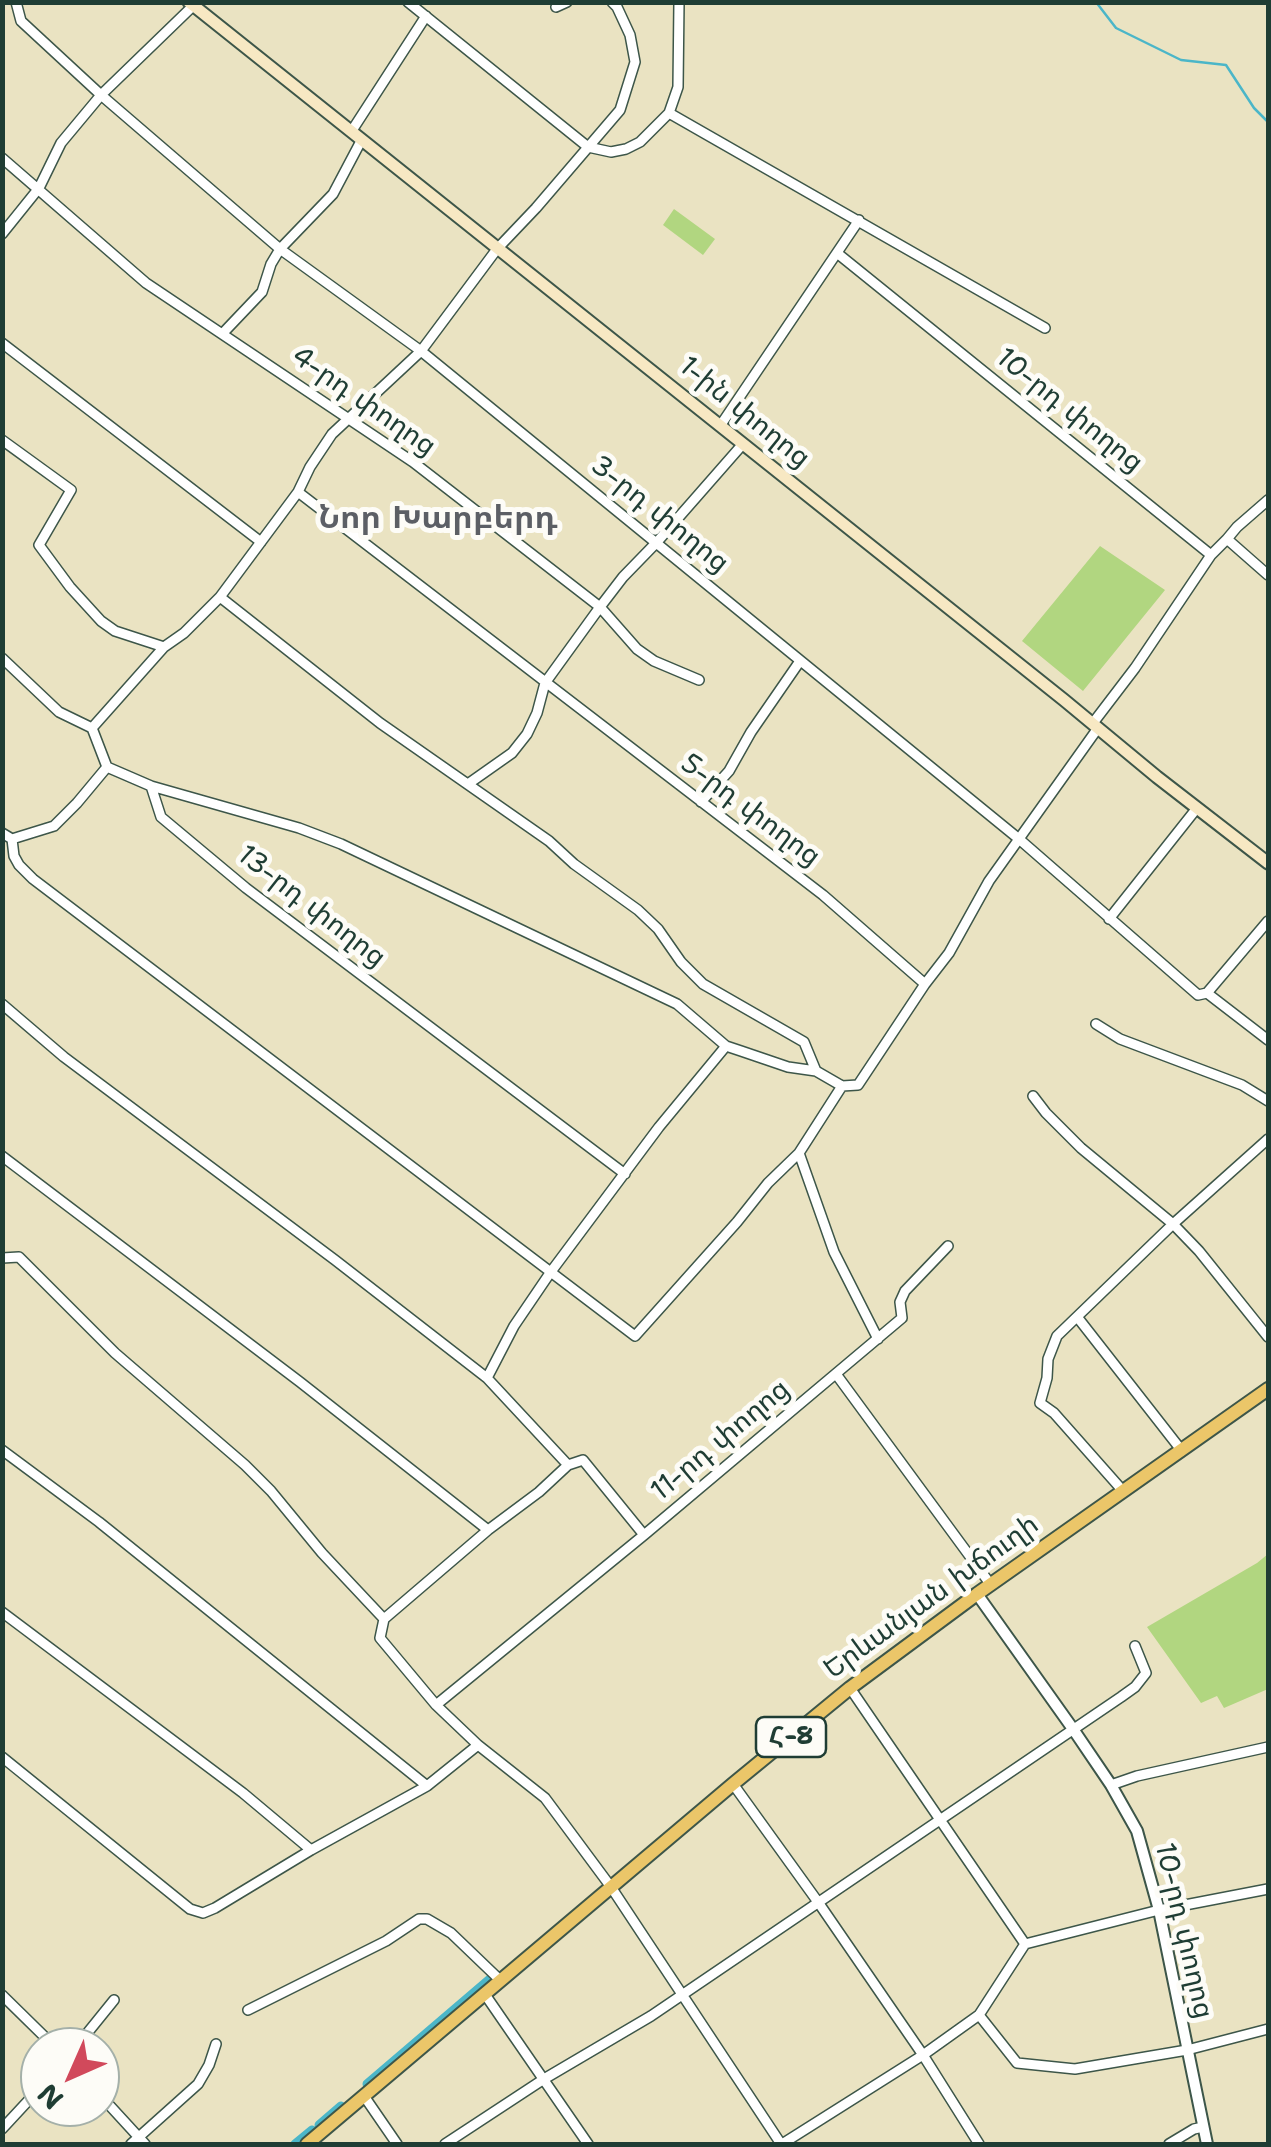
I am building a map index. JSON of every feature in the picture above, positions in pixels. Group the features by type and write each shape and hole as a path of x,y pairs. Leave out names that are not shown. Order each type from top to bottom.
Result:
{"main road":[{"name":"1-ին փողոց","path":"192,4 1268,863"},
{"name":"Երևանյան խճուղի","path":"364,2096 850,1688 1268,1389"},
{"name":"Հ-8","path":"307,2144 364,2096"}],"street":[{"name":"3-րդ փողոց","path":"16,2 20,21 280,250 421,350 1019,840 1198,995 1208,993"},
{"path":"408,2 588,147 612,152 640,142 669,113 678,88 680,2"},
{"path":"556,8 567,2"},
{"path":"92,728 164,647 220,597 298,492 332,434 421,350 497,249 620,110 636,62 630,35 612,2"},
{"path":"2,234 40,188 62,143 100,95 192,4"},
{"path":"223,333 262,292 280,250 333,194 356,136 426,16"},
{"name":"10-րդ փողոց","path":"669,113 1046,328"},
{"name":"4-րդ փողոց","path":"2,158 146,283 413,462 600,607 654,661 699,680"},
{"path":"720,426 859,220"},
{"name":"10-րդ փողոց","path":"837,253 1212,556"},
{"path":"2,344 261,542"},
{"path":"2,440 72,490 39,544 70,586 115,631 164,647"},
{"path":"468,784 512,753 528,734 545,683 600,607 742,445"},
{"name":"5-րդ փողոց","path":"298,492 823,895 925,984"},
{"path":"2,658 59,712 92,728 107,766 152,786 341,844 677,1004 726,1046 816,1071 842,1086 858,1085 949,952 989,881 1212,556 1268,500"},
{"path":"1227,539 1268,575"},
{"path":"220,597 380,722 549,840 574,864 638,910 703,984 804,1042 816,1071"},
{"path":"702,802 730,771 800,662"},
{"path":"107,766 54,826 7,836 20,866 635,1336 768,1183 800,1152 842,1086"},
{"name":"13-րդ փողոց","path":"152,786 161,818 246,888 625,1174"},
{"path":"1109,919 1197,808"},
{"path":"1268,920 1208,993 1268,1040"},
{"path":"2,1004 64,1057 487,1378 568,1465"},
{"path":"1096,1024 1120,1039 1242,1084 1268,1101"},
{"path":"487,1378 514,1326 550,1273 659,1127 726,1046"},
{"path":"1033,1096 1082,1148 1174,1224 1268,1337"},
{"path":"1124,1491 1040,1402 1057,1336 1268,1139"},
{"path":"800,1152 834,1252 878,1339"},
{"path":"2,1156 488,1530"},
{"name":"11-րդ փողոց","path":"436,1705 902,1318 900,1302 904,1291 948,1246"},
{"path":"2,1258 20,1258 115,1353 246,1464 384,1619"},
{"path":"1078,1318 1182,1451"},
{"path":"836,1374 992,1585"},
{"path":"2,1450 98,1522 426,1786"},
{"path":"644,1535 583,1460 568,1465 384,1619 380,1638 436,1705 478,1745 546,1798 612,1888 782,2144 980,2016 1024,1944 1158,1910 1268,1888"},
{"name":"10-րդ փողոց","path":"977,1594 1073,1728 1138,1831 1206,2144"},
{"path":"2,1612 243,1792 311,1850"},
{"path":"445,2144 544,2079 652,2016 1134,1687 1146,1673 1135,1646"},
{"path":"850,1688 1024,1944"},
{"path":"2,1758 190,1909 203,1913 426,1786 478,1745"},
{"path":"1110,1784 1268,1747"},
{"path":"734,1784 923,2056 979,2144"},
{"path":"248,2010 386,1941 419,1919 427,1919 451,1933 500,1980"},
{"path":"484,1993 588,2144"},
{"path":"2,1995 34,2027"},
{"path":"92,2027 114,2000"},
{"path":"980,2016 1017,2062 1075,2069 1187,2050 1268,2029"},
{"path":"120,2120 138,2142 198,2084 216,2044"},
{"path":"364,2096 397,2144"},
{"path":"2,2129 20,2110"},
{"path":"1168,2144 1203,2127"}],"green space":[{"path":"674,209 715,239 703,255 663,225"},
{"path":"1100,546 1165,590 1083,691 1022,641"},
{"path":"1268,1554 1268,1689 1224,1708 1217,1696 1201,1703 1147,1627"}],"waterway":[{"path":"1096,2 1116,28 1181,60 1226,65 1268,122"},
{"path":"367,2084 491,1978"},
{"path":"319,2125 341,2106"},
{"path":"295,2144 312,2130"}],"district":[{"name":"Նոր Խարբերդ","path":"438,520"}]}
